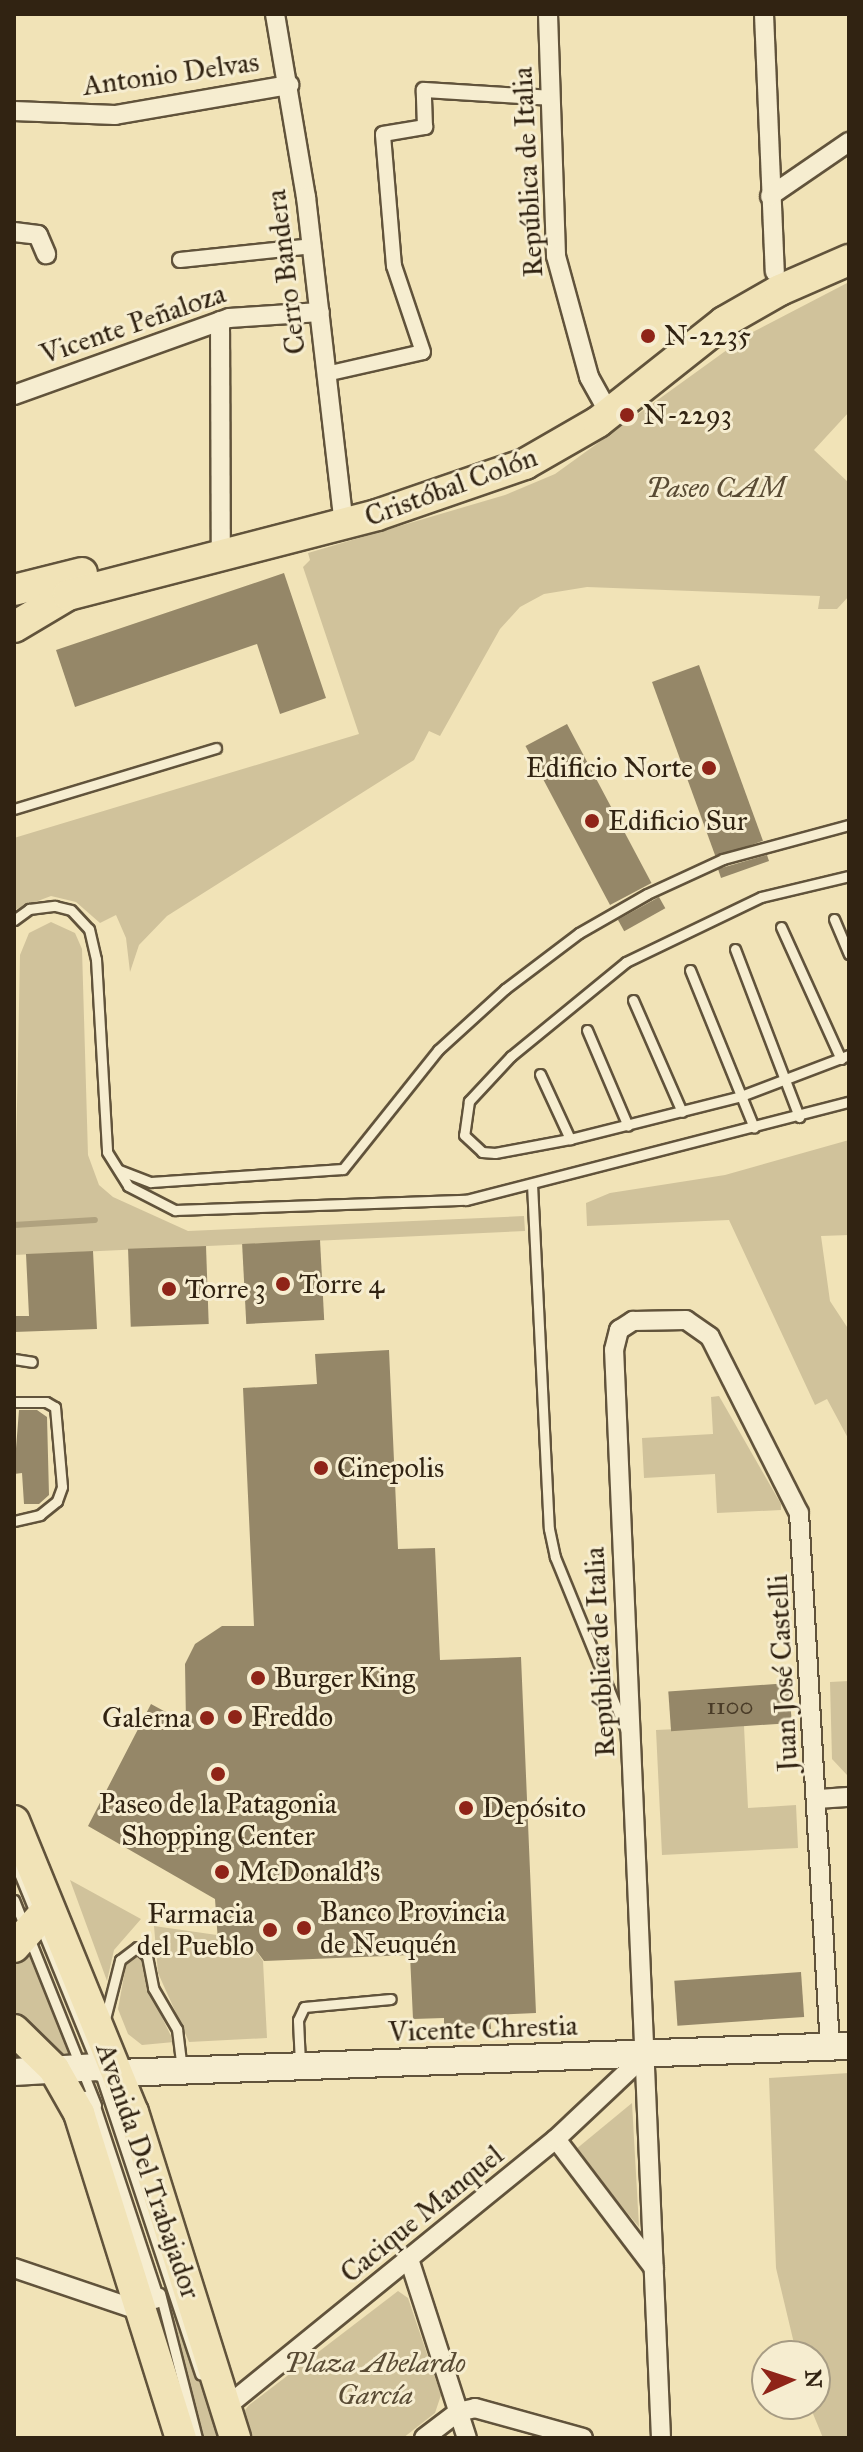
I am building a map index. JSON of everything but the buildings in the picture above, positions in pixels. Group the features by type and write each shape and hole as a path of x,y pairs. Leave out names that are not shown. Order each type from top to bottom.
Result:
{"main road":[{"name":"Cristóbal Colón","path":"604,406 711,310 775,272 849,239"},
{"name":"Cristóbal Colón","path":"14,590 221,546 343,515 517,447 604,406 724,322 780,290 849,260"},
{"name":"Cristóbal Colón","path":"14,627 68,595 221,546"},
{"name":"Avenida Del Trabajador","path":"14,1821 32,1928 101,2034 87,2075 79,2113 150,2306 181,2438"},
{"name":"Avenida Del Trabajador","path":"14,2030 87,2075 217,2401 235,2438"},
{"name":"Vicente Chrestia","path":"14,2072 87,2075 840,2046"},
{"name":"Vicente Chrestia","path":"14,2086 87,2075"}],"street":[{"name":"Cerro Bandera","path":"275,14 313,246 343,515"},
{"name":"República de Italia","path":"548,14 559,273 604,406"},
{"path":"764,14 775,272"},
{"name":"Antonio Delvas","path":"14,111 115,115 289,85"},
{"path":"326,374 423,352 394,266 383,134 423,128 424,90 550,98"},
{"path":"770,196 849,142"},
{"path":"14,232 38,235 46,254"},
{"path":"180,260 313,246"},
{"name":"Vicente Peñaloza","path":"14,395 220,321 320,312"},
{"path":"220,321 221,546"},
{"name":"República de Italia","path":"661,2438 614,1350 624,1324 676,1318 695,1324"},
{"name":"Juan José Castelli","path":"695,1324 710,1337 803,1529 818,1799 840,2046"},
{"path":"818,1799 849,1797"},
{"name":"Cacique Manquel","path":"217,2401 410,2262 556,2139 645,2055"},
{"path":"115,2088 120,2091 184,2290 176,2292 112,2093 115,2088"},
{"path":"85,2099 91,2101 150,2306 82,2104 85,2099"},
{"path":"556,2139 654,2268"},
{"path":"410,2262 467,2438"},
{"path":"14,2268 150,2306"},
{"path":"424,2438 458,2412 485,2409 583,2438"}],"lane":[{"path":"14,809 216,748"},
{"path":"110,1163 133,1179 151,1182 343,1169 438,1050 505,989 579,933 647,894 723,859 849,825"},
{"path":"781,927 845,1057 785,1083 570,1139 482,1152 464,1135 463,1118 469,1101 511,1056 626,962 761,897 849,876"},
{"path":"14,920 38,906 63,907 84,922 93,937 103,1133 110,1163 143,1198 191,1211 445,1202 532,1184 849,1102"},
{"path":"834,919 849,954"},
{"path":"735,949 799,1117"},
{"path":"690,970 754,1128"},
{"path":"633,1000 682,1112"},
{"path":"587,1030 628,1126"},
{"path":"540,1074 570,1139"},
{"path":"532,1184 551,1543 608,1696 632,1743"},
{"path":"14,1359 32,1362"},
{"path":"14,1402 46,1402 55,1407 62,1487 57,1501 40,1515 14,1521"},
{"path":"14,1861 32,1928 203,2381"},
{"path":"14,1900 32,1928 87,2075 158,2286 197,2438"},
{"path":"101,2034 120,1960 137,1947 147,1956 153,1988 177,2029 182,2071"},
{"path":"300,2067 298,2020 304,2007 391,1999"},
{"path":"217,2401 222,2438"}],"green space":[{"name":"Paseo CAM","path":"849,282 849,412 814,450 849,483 849,596 837,609 818,609 820,596 587,587 544,594 520,607 500,629 440,736 429,731 414,760 167,916 139,945 130,972 126,938 116,915 100,923 76,902 51,896 14,910 14,838 359,734 303,567 310,560 308,553 505,495 555,474 749,334"},
{"path":"51,922 75,933 82,949 88,1155 99,1185 113,1197 188,1231 524,1216 525,1231 14,1255 20,955 29,933"},
{"path":"849,1140 849,1235 821,1236 830,1301 849,1330 849,1440 827,1399 815,1405 729,1220 587,1226 586,1203 610,1193 725,1175"},
{"path":"719,1396 781,1504 781,1510 717,1513 715,1474 644,1478 642,1438 713,1434 711,1397"},
{"path":"849,1681 847,1775 832,1759 830,1682"},
{"path":"744,1726 748,1808 796,1805 798,1848 662,1855 656,1730"},
{"path":"70,1880 141,1919 114,1950 107,1981"},
{"path":"154,1926 217,1935 218,1942 250,1942 263,1961 267,2038 189,2042 158,1973"},
{"path":"136,1953 143,1958 150,1993 174,2042 142,2045 128,2034 118,2009 126,1965"},
{"path":"28,1955 32,1957 74,2068 14,2022 14,1964"},
{"path":"849,2073 849,2438 823,2438 816,2420 831,2420 831,2340 793,2340 776,2268 769,2078"},
{"path":"632,2103 639,2227 575,2150"},
{"name":"Plaza Abelardo García","path":"398,2291 408,2298 441,2395 435,2413 403,2438 246,2438 242,2414 249,2405"},
{"path":"168,2299 207,2402 219,2438 202,2438"}],"waterway":[{"path":"14,1225 95,1220"}],"place":[{"name":"N-2235","path":"648,336"},
{"name":"N-2293","path":"627,415"},
{"name":"Edificio Norte","path":"709,768"},
{"name":"Edificio Sur","path":"592,821"},
{"name":"Torre 4","path":"283,1284"},
{"name":"Torre 3","path":"169,1289"},
{"name":"Cinepolis","path":"321,1468"},
{"name":"Burger King","path":"258,1678"},
{"name":"Freddo","path":"235,1717"},
{"name":"Galerna","path":"207,1718"},
{"name":"Paseo de la Patagonia Shopping Center","path":"218,1774"},
{"name":"Depósito","path":"466,1808"},
{"name":"McDonald's","path":"222,1872"},
{"name":"Banco Provincia de Neuquén","path":"304,1928"},
{"name":"Farmacia del Pueblo","path":"270,1930"}]}
